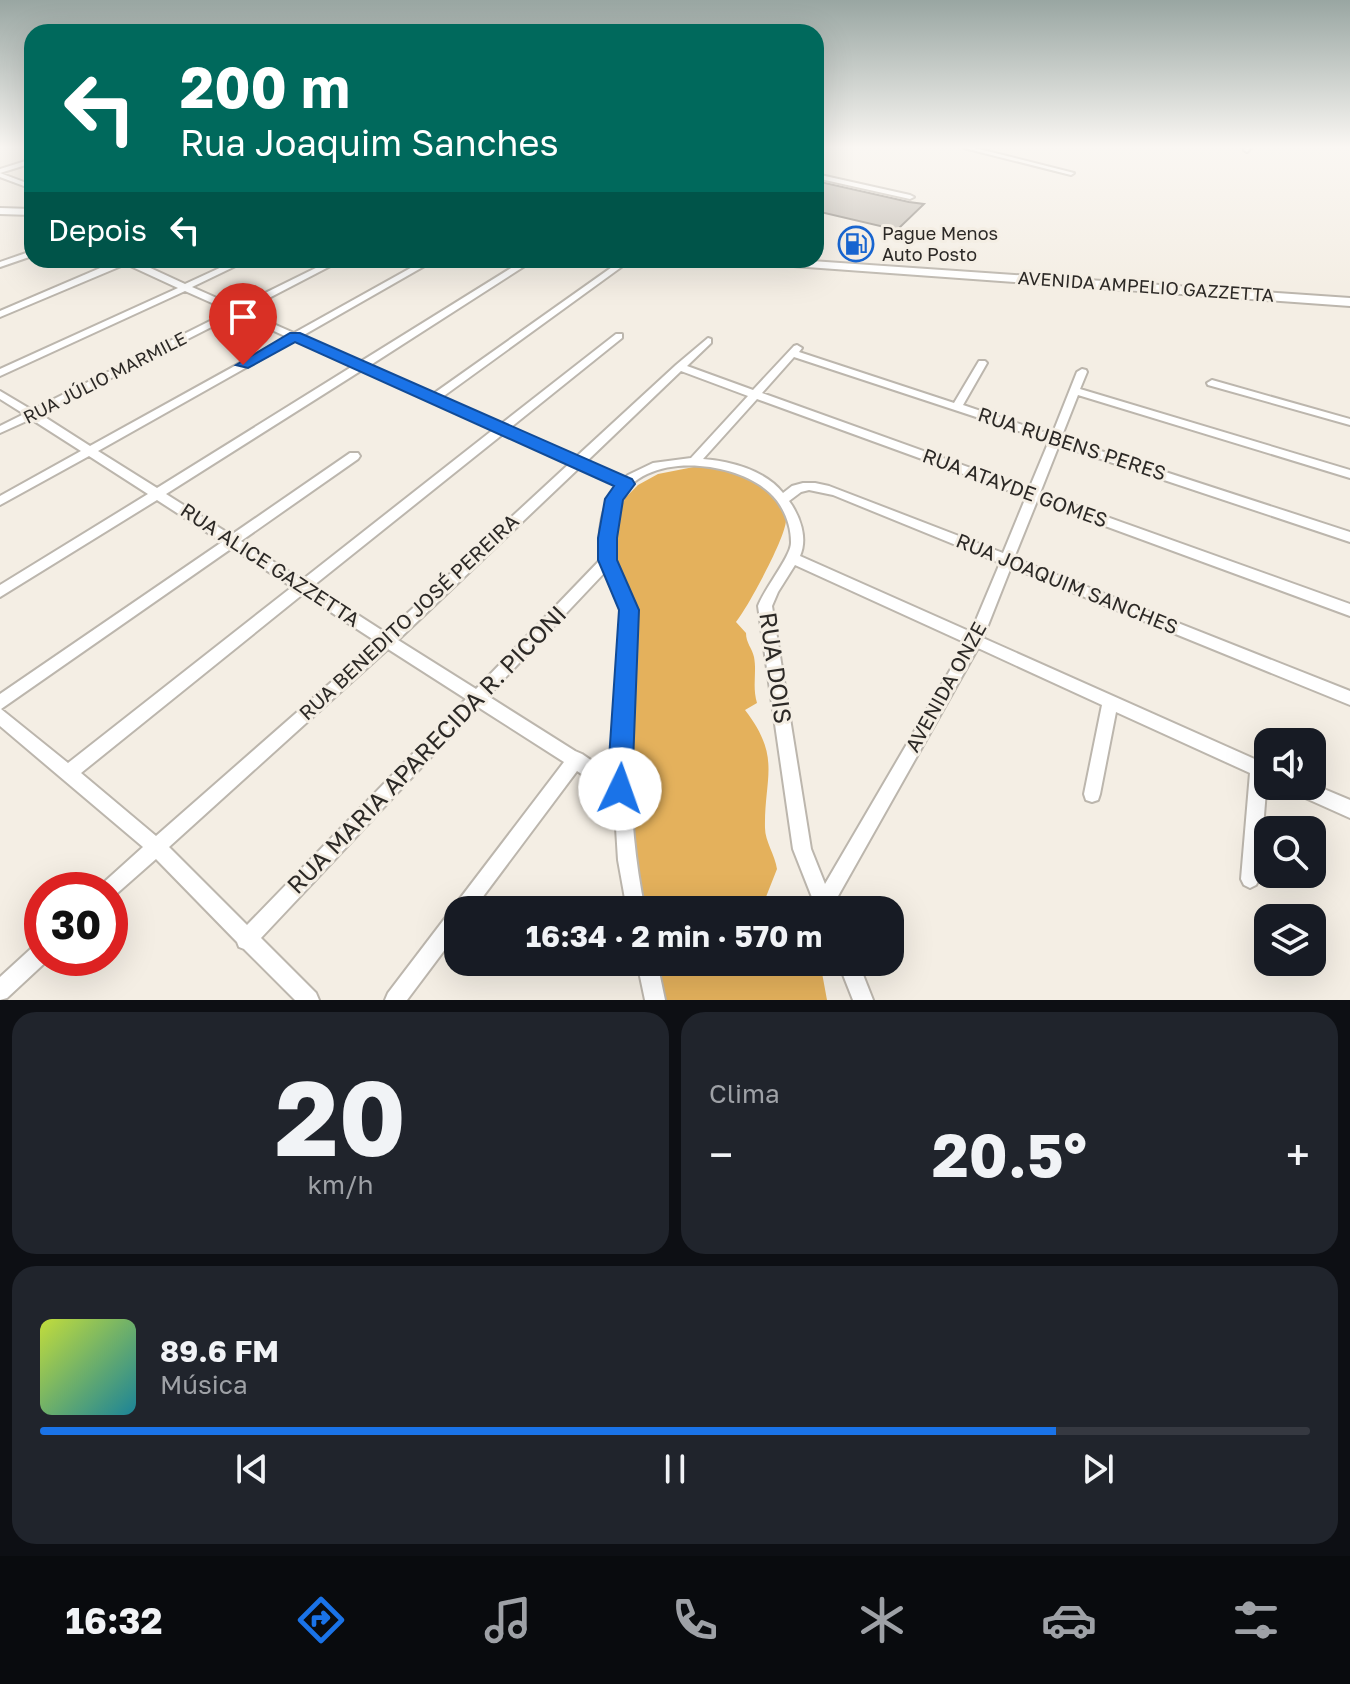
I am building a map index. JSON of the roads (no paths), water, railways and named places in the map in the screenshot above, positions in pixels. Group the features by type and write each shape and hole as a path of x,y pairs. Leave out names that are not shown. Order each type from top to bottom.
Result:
{"main road":[{"path":"0,200 24,201"},
{"path":"0,211 24,212"},
{"name":"AVENIDA AMPELIO GAZZETTA","path":"824,254 1209,286 1350,302"},
{"path":"847,267 867,257"},
{"name":"AVENIDA AMPELIO GAZZETTA","path":"824,265 1350,291"}],"street":[{"path":"900,195 910,197"},
{"path":"0,265 24,256"},
{"path":"0,314 107,268"},
{"path":"143,268 626,484"},
{"path":"0,373 227,268"},
{"name":"RUA JÚLIO MARMILE","path":"0,430 322,268"},
{"path":"0,501 417,268"},
{"path":"0,592 517,268"},
{"path":"434,398 616,268"},
{"path":"67,774 619,336"},
{"name":"RUA BENEDITO JOSÉ PEREIRA","path":"127,872 387,641 708,341"},
{"name":"RUA RUBENS PERES","path":"755,393 795,350 1350,537"},
{"path":"958,405 982,363"},
{"name":"RUA ATAYDE GOMES","path":"679,367 1350,610"},
{"name":"AVENIDA ONZE","path":"831,896 976,638 1082,372"},
{"path":"1212,383 1350,422"},
{"path":"1075,391 1350,474"},
{"path":"688,462 755,393"},
{"name":"RUA ALICE GAZZETTA","path":"0,394 620,789"},
{"path":"0,703 354,456"},
{"path":"633,896 620,789 629,610 608,560 608,519 614,499 626,484 643,473 688,462 722,463 745,471 784,498 797,534 794,559 976,638 1110,703 1254,767"},
{"name":"RUA JOAQUIM SANCHES","path":"784,498 793,489 805,485 819,487 1350,698"},
{"name":"RUA DOIS","path":"794,559 770,587 765,606 802,849 821,896"},
{"name":"RUA MARIA APARECIDA R. PICONI","path":"246,940 608,560"},
{"path":"1092,794 1110,703"},
{"path":"0,716 155,846 309,1000"},
{"path":"473,896 576,759"},
{"path":"1326,798 1350,809"},
{"path":"1250,879 1260,800"},
{"path":"395,1000 444,935"},
{"path":"0,991 24,969"},
{"path":"650,976 655,1000"},
{"path":"854,976 863,1000"}],"place":[{"name":"Pague Menos Auto Posto","path":"856,244"}]}
